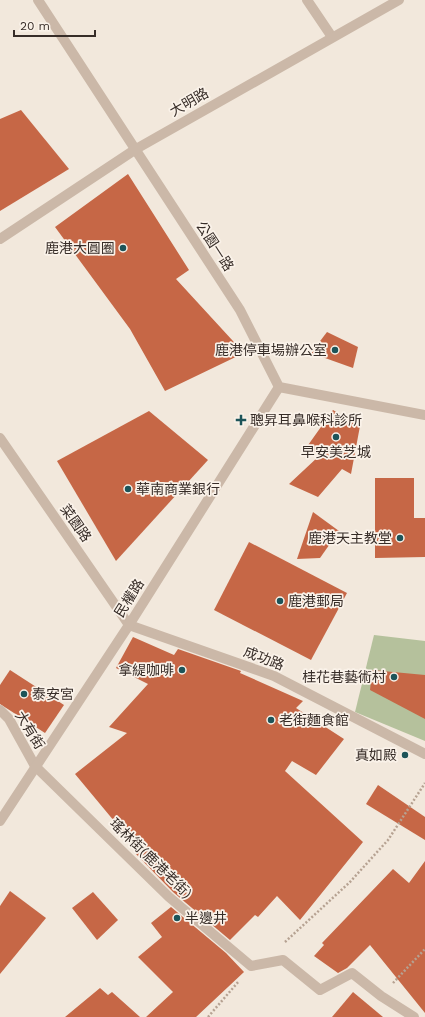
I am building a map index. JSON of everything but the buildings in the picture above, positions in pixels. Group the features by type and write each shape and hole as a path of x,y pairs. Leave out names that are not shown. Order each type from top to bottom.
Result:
{"street":[{"name":"公園一路","path":"38,0 240,310 279,387"},
{"path":"307,0 332,38"},
{"name":"大明路","path":"0,239 136,149 399,0"},
{"path":"279,387 425,415"},
{"name":"民權路","path":"0,821 129,625 279,387"},
{"name":"菜園路","path":"0,438 129,625"},
{"name":"成功路","path":"129,625 274,676 425,754"},
{"name":"大有街","path":"0,710 9,720 35,766"},
{"name":"瑤林街(鹿港老街)","path":"35,766 169,897 251,966"},
{"path":"251,966 283,960 320,990 352,973 380,996 414,1017"}],"path":[{"path":"280,947 350,882 388,840 425,783"},
{"path":"380,996 425,949"},
{"path":"208,1017 251,966"}],"green space":[{"name":"桂花巷藝術村","path":"374,635 425,641 425,741 355,712"}],"place":[{"name":"鹿港大圓圈","path":"123,248"},
{"name":"鹿港停車場辦公室","path":"335,350"},
{"name":"聰昇耳鼻喉科診所","path":"241,420"},
{"name":"早安美芝城","path":"336,437"},
{"name":"華南商業銀行","path":"128,489"},
{"name":"鹿港天主教堂","path":"400,538"},
{"name":"鹿港郵局","path":"280,601"},
{"name":"拿緹咖啡","path":"182,670"},
{"name":"桂花巷藝術村","path":"394,677"},
{"name":"泰安宮","path":"24,694"},
{"name":"老街麵食館","path":"271,720"},
{"name":"真如殿","path":"405,755"},
{"name":"半邊井","path":"177,918"}]}
